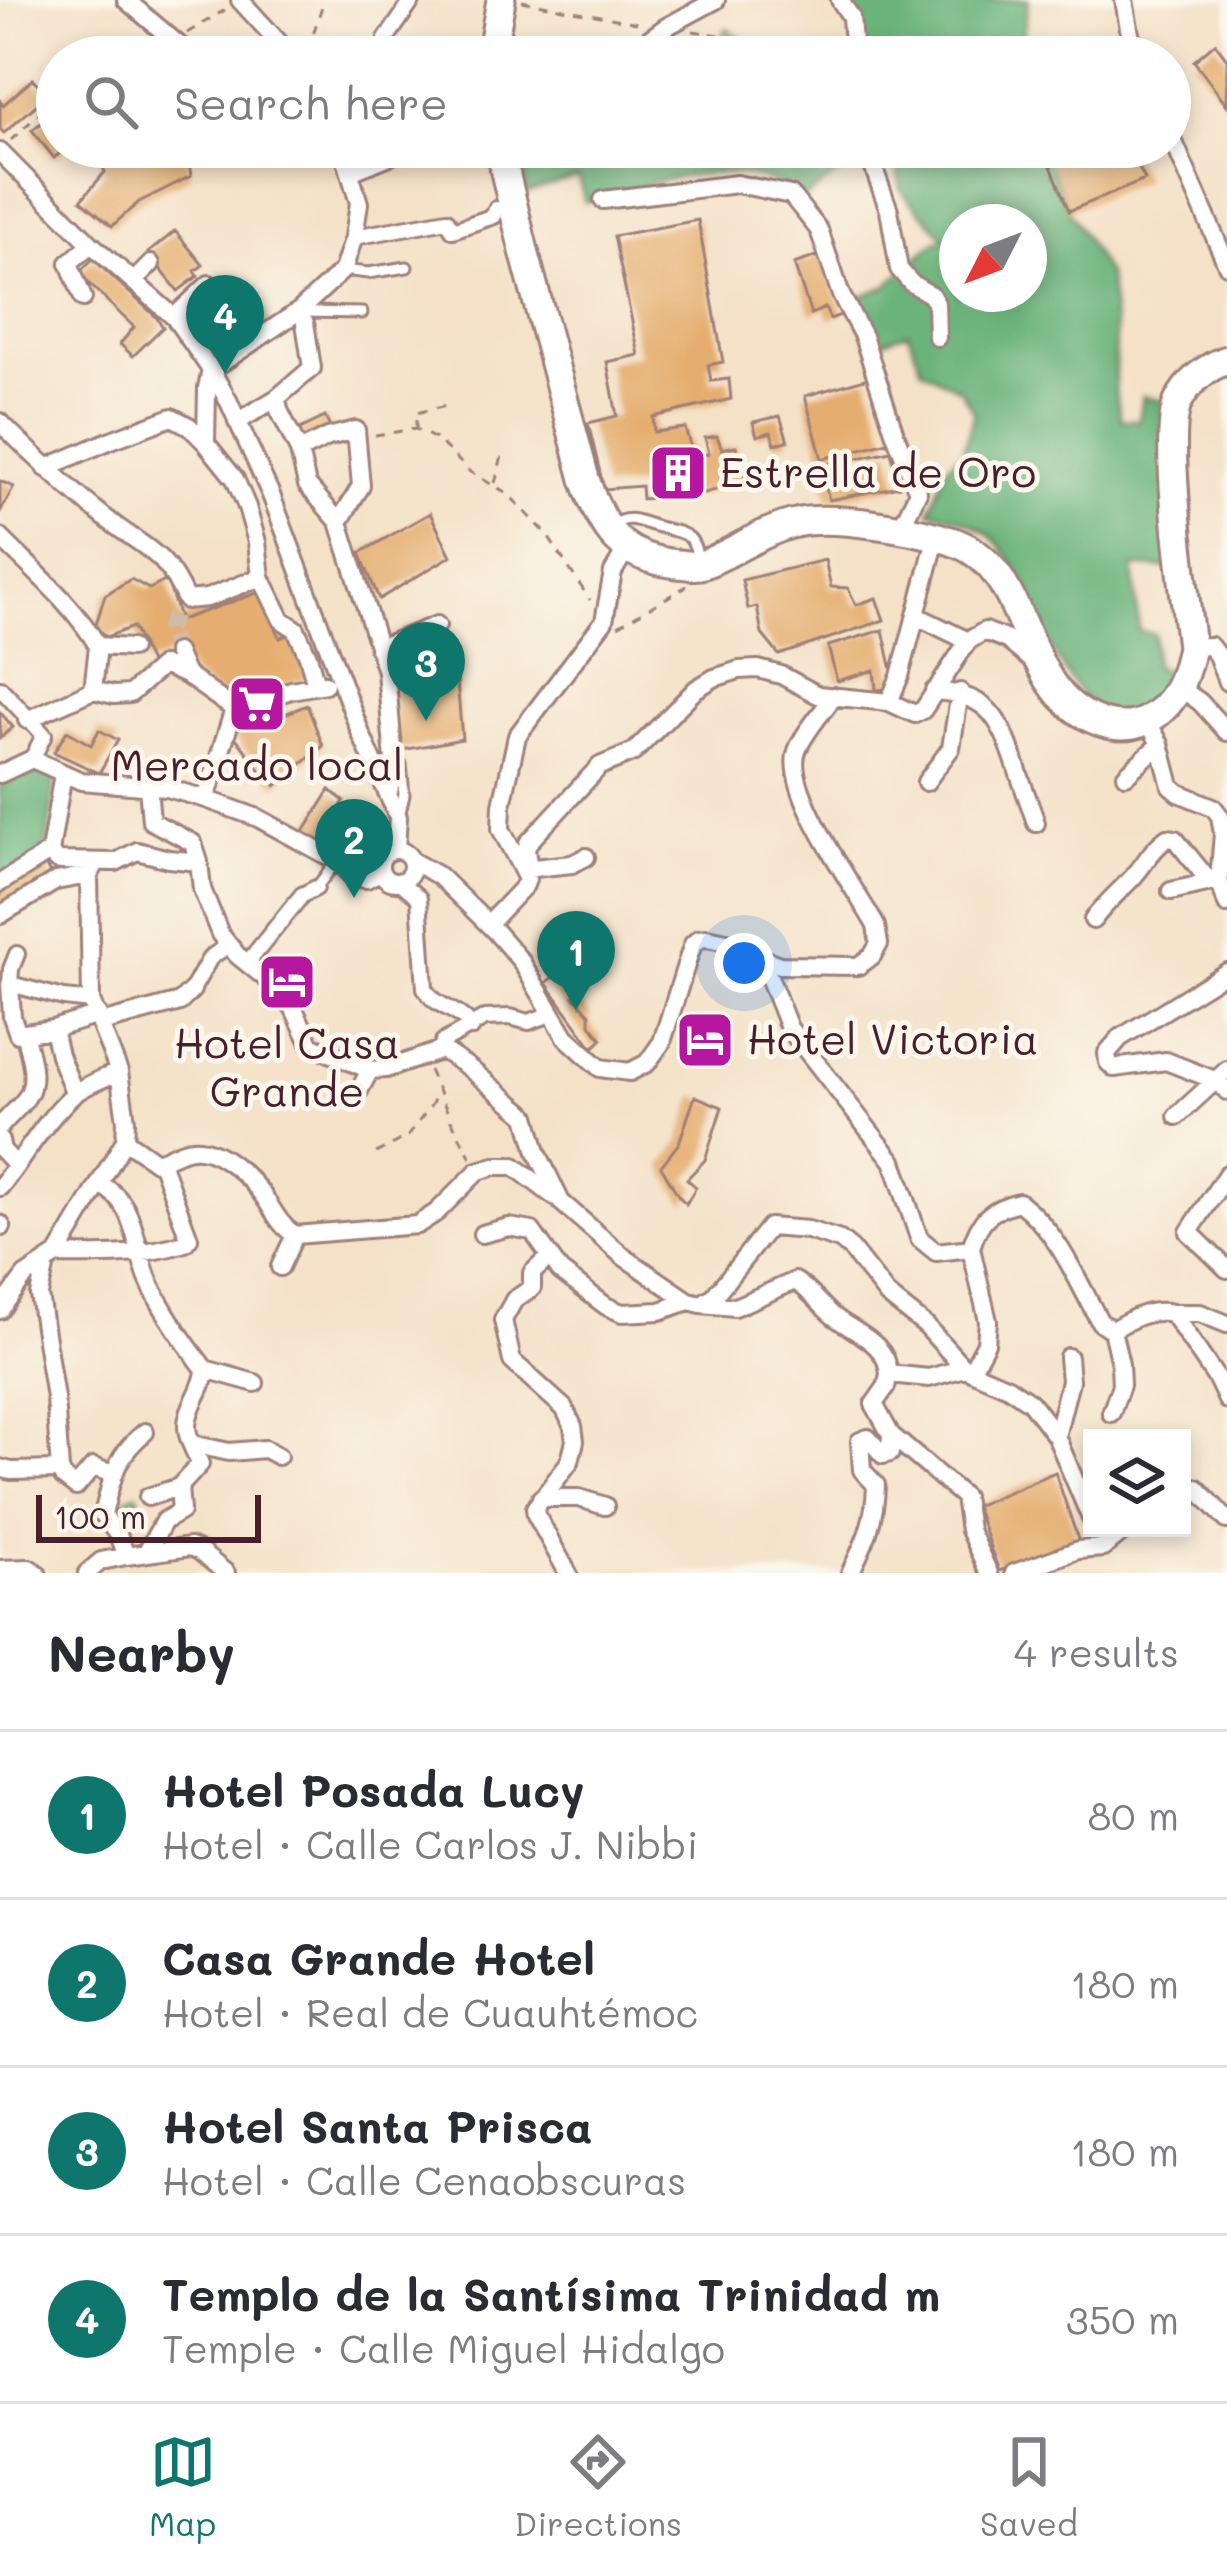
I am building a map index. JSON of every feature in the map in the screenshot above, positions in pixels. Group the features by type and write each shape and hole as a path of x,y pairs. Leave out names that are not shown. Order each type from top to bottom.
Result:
{"main road":[{"path":"494,36 501,0"},
{"path":"505,168 585,479 594,505 618,539 646,560 698,566 795,523 900,529 958,544 993,569 1056,690 1080,713 1109,725 1153,732 1200,647 1174,471 1173,417 1200,374 1227,360"}],"street":[{"path":"126,0 166,36"},
{"path":"240,0 273,36"},
{"path":"388,36 413,0"},
{"path":"840,0 851,16 852,36"},
{"path":"1124,0 1131,36"},
{"path":"653,36 711,1"},
{"path":"0,150 91,244 174,316 211,370 271,495 361,734 398,817 396,849"},
{"path":"206,443 211,370 302,317 343,270 359,203 348,168"},
{"path":"350,172 360,168"},
{"path":"874,168 889,210 899,269 936,303 938,338"},
{"path":"1185,168 1227,265"},
{"path":"603,200 737,184 791,195 819,230 841,296 863,336 918,492 900,529"},
{"path":"354,237 446,220 453,230 494,216 496,209"},
{"path":"83,298 69,262 91,244"},
{"path":"135,280 152,264"},
{"path":"174,316 209,284"},
{"path":"237,422 278,398 312,368 302,317"},
{"path":"278,398 308,485 339,522 386,671 394,760 389,794"},
{"path":"46,468 172,417 181,421 235,479 257,542 261,577 282,620 296,629 316,685"},
{"path":"0,422 107,520 159,554 176,576 182,605 261,577"},
{"path":"299,451 356,430 361,486 339,522"},
{"path":"247,508 271,495"},
{"path":"0,537 42,577 98,646 93,690"},
{"path":"889,702 936,538"},
{"path":"526,869 501,829 518,736 604,621 618,539"},
{"path":"917,616 968,641"},
{"path":"378,648 437,625"},
{"path":"488,924 525,885 528,843 600,766 634,752 696,689 714,678 758,669 782,675 808,692 889,702 915,714 968,641 985,631 1007,640 1040,667"},
{"path":"98,646 131,648"},
{"path":"1200,647 1216,655 1227,680"},
{"path":"176,652 186,675"},
{"path":"27,720 93,690 130,694 163,665 186,675 234,709"},
{"path":"234,709 291,690 343,681"},
{"path":"0,688 44,735 32,759 0,775"},
{"path":"1180,688 1227,732"},
{"path":"934,691 959,692 993,713 1004,729 1036,823"},
{"path":"926,782 951,748 959,692"},
{"path":"775,971 858,966 879,944 876,926 819,831 797,784 797,748 834,696"},
{"path":"206,799 234,709"},
{"path":"1126,775 1153,732"},
{"path":"1153,732 1171,786 1213,807 1220,816 1223,834 1215,881"},
{"path":"32,759 81,781 148,786 206,799 258,818 337,861 360,880 381,871"},
{"path":"0,883 50,852 63,772"},
{"path":"148,786 154,825 193,843 202,889 228,945 279,989 311,1045 370,1070 442,1050 526,1116 561,1202"},
{"path":"149,853 154,825"},
{"path":"1093,920 1151,850 1167,838 1174,839 1215,881 1227,904"},
{"path":"396,849 412,861 411,874 400,882"},
{"path":"396,849 383,856 381,871 419,898 425,988 430,999 467,1019 472,1028"},
{"path":"0,915 56,880 116,862 131,851 200,862"},
{"path":"50,852 62,861 94,868"},
{"path":"526,869 572,864 586,857"},
{"path":"412,861 439,877 504,941 566,1037 600,1068 630,1072 646,1063 662,1042 693,944 707,938 742,945 775,971 789,1028 893,1161 920,1238 936,1252 970,1248"},
{"path":"94,868 97,1013 118,1072 125,1140 52,1259 39,1295 55,1398 60,1470 76,1487 93,1467 113,1474"},
{"path":"1177,889 1215,881"},
{"path":"248,962 302,895 316,888"},
{"path":"1108,899 1120,917"},
{"path":"21,1034 53,1029 97,1013 180,1003 210,958 228,945"},
{"path":"0,1126 27,1098 32,1083 33,1072 12,1017 11,969 17,954"},
{"path":"1224,1081 1166,1060 1114,1069 1107,1053 1120,1038 1227,972"},
{"path":"10,984 64,998 97,1013"},
{"path":"442,1050 443,1042 485,1018 529,1022 551,1015"},
{"path":"53,1029 75,1094"},
{"path":"359,1091 370,1070"},
{"path":"0,1187 37,1135 75,1094 118,1072"},
{"path":"1177,1116 1224,1081"},
{"path":"125,1140 149,1160 161,1162 191,1148 218,1156 262,1193 278,1221 295,1235 417,1225 478,1171 514,1166 624,1257 695,1303 735,1307 795,1281 884,1352 890,1374 874,1404 891,1435 964,1497 969,1530 988,1573"},
{"path":"0,1141 15,1164"},
{"path":"0,1310 25,1276 52,1259 112,1257 185,1243 189,1238 161,1162"},
{"path":"1227,1174 1190,1232 1227,1269"},
{"path":"99,1184 122,1202 148,1280 205,1369 186,1428 200,1464 178,1487 148,1497"},
{"path":"890,1374 929,1378 968,1370 986,1343 988,1321 970,1248 976,1228 997,1208 1019,1202 1041,1218 1100,1322 1112,1330 1121,1384 1111,1413"},
{"path":"482,1234 509,1227 532,1231 560,1270 622,1313 660,1311 714,1296 769,1227 808,1230 839,1240 888,1296 926,1326 968,1370 1008,1387 1040,1412 1056,1436 1083,1499"},
{"path":"280,1267 295,1235"},
{"path":"550,1256 532,1273 532,1288 514,1300 502,1320 512,1361 564,1408 573,1426 570,1461 535,1508 568,1573"},
{"path":"1112,1330 1159,1310 1200,1313 1227,1324"},
{"path":"1172,1313 1227,1400"},
{"path":"1056,1436 1070,1381 1068,1357"},
{"path":"205,1369 255,1383"},
{"path":"127,1556 103,1515 124,1449 146,1432"},
{"path":"850,1573 869,1535 876,1501 876,1485 862,1470 860,1441 868,1438 887,1455 891,1435"},
{"path":"192,1444 229,1451 265,1449 278,1456"},
{"path":"0,1468 60,1470"},
{"path":"1191,1486 1227,1520"},
{"path":"146,1553 164,1521 181,1511 178,1487"},
{"path":"541,1498 579,1498 605,1506"},
{"path":"94,1567 114,1530"},
{"path":"1099,1537 1103,1547"},
{"path":"1014,1573 1078,1550 1103,1547 1116,1537"},
{"path":"94,1567 127,1556 190,1547 222,1571"},
{"path":"0,1569 29,1568 37,1573"}],"lane":[{"path":"343,270 368,273 407,267"},
{"path":"302,317 362,313"},
{"path":"398,817 404,795 401,764"},
{"path":"316,888 337,861"},
{"path":"504,941 526,952"}],"path":[{"path":"180,36 240,0"},
{"path":"313,36 324,0"},
{"path":"514,0 725,36"},
{"path":"0,150 36,117"},
{"path":"416,428 416,413 451,405"},
{"path":"356,430 369,435 416,428 438,440 470,472 494,484 545,532 610,631 698,579 698,566"},
{"path":"494,484 502,456"},
{"path":"423,1055 478,1171"},
{"path":"376,1153 408,1136 438,1090"}],"green space":[{"path":"844,0 1029,0 1023,36 853,36"},
{"path":"529,168 844,170 805,198 778,184 724,173 669,179 585,202 578,177 526,193 524,172"},
{"path":"897,168 1052,168 1069,211 1108,276 1121,420 1139,420 1143,396 1164,401 1175,568 1133,567 1139,631 1154,634 1154,667 1171,673 1159,698 1142,710 1110,714 1089,701 1053,650 997,542 966,521 930,511 946,467 963,451 974,413 961,390 922,369 908,332 870,346 851,300 885,287 939,240 939,312 1047,312 1047,204 939,204 939,232 901,190"},
{"path":"237,277 270,325 214,368 187,319"},
{"path":"36,764 56,770 47,850 0,881 0,787"},
{"path":"137,1493 143,1511 125,1524 117,1522 107,1510"}],"building":[{"path":"1215,43 1227,59 1227,105 1194,61"},
{"path":"33,79 36,82 36,105 4,133 0,101 3,105"},
{"path":"103,168 190,168 191,176 139,202 112,226 81,200 105,172"},
{"path":"1052,168 1139,168 1145,180 1069,211"},
{"path":"698,220 723,362 708,365 711,381 729,379 731,399 653,417 654,432 685,428 694,459 709,453 705,438 717,436 722,449 736,446 746,481 698,495 642,499 641,486 604,489 588,423 617,416 607,362 639,355 614,236"},
{"path":"175,231 203,265 195,271 198,276 178,291 148,253"},
{"path":"823,254 843,314 830,319 825,308 811,314 794,264"},
{"path":"93,259 163,327 133,356 120,344 134,327 78,273"},
{"path":"868,378 888,442 822,459 805,396"},
{"path":"780,416 788,441 775,444 771,432 757,436 753,422"},
{"path":"325,417 332,431 304,446 298,430"},
{"path":"891,451 899,486 829,500 820,466"},
{"path":"0,481 14,487 0,512"},
{"path":"430,513 451,556 379,599 360,553"},
{"path":"825,560 831,587 848,588 856,605 876,598 884,620 779,655 762,634 757,607 748,609 742,580"},
{"path":"131,579 149,589 167,580 180,620 260,592 280,638 294,632 313,677 229,702 192,675 178,651 150,663 133,627 106,637 95,627 105,595"},
{"path":"883,630 895,684 876,690 874,670 837,681 828,646"},
{"path":"393,676 457,681 462,739 397,751"},
{"path":"307,705 323,746 276,786 233,734 235,728"},
{"path":"0,712 13,727 0,738"},
{"path":"99,730 118,740 99,773 54,752 67,731 91,745"},
{"path":"330,790 344,801 340,808 352,815 348,828 363,837 372,817 383,828 362,869 302,835"},
{"path":"46,866 53,879 0,914 0,891"},
{"path":"562,970 584,987 574,996 602,1039 593,1048 546,983"},
{"path":"695,1096 722,1107 705,1160 687,1179 696,1187 686,1204 661,1166 679,1143"},
{"path":"1055,1472 1080,1545 999,1571 975,1506"}],"tunnel":[{"path":"176,652 168,628 177,610"}],"place":[{"name":"Templo de la Santísima Trinidad m","path":"225,374"},
{"name":"Estrella de Oro","path":"678,473"},
{"name":"Mercado local","path":"257,704"},
{"name":"Hotel Santa Prisca","path":"426,721"},
{"name":"Casa Grande Hotel","path":"354,898"},
{"name":"Hotel Casa Grande","path":"287,982"},
{"name":"Hotel Posada Lucy","path":"576,1010"},
{"name":"Hotel Victoria","path":"705,1040"}]}
